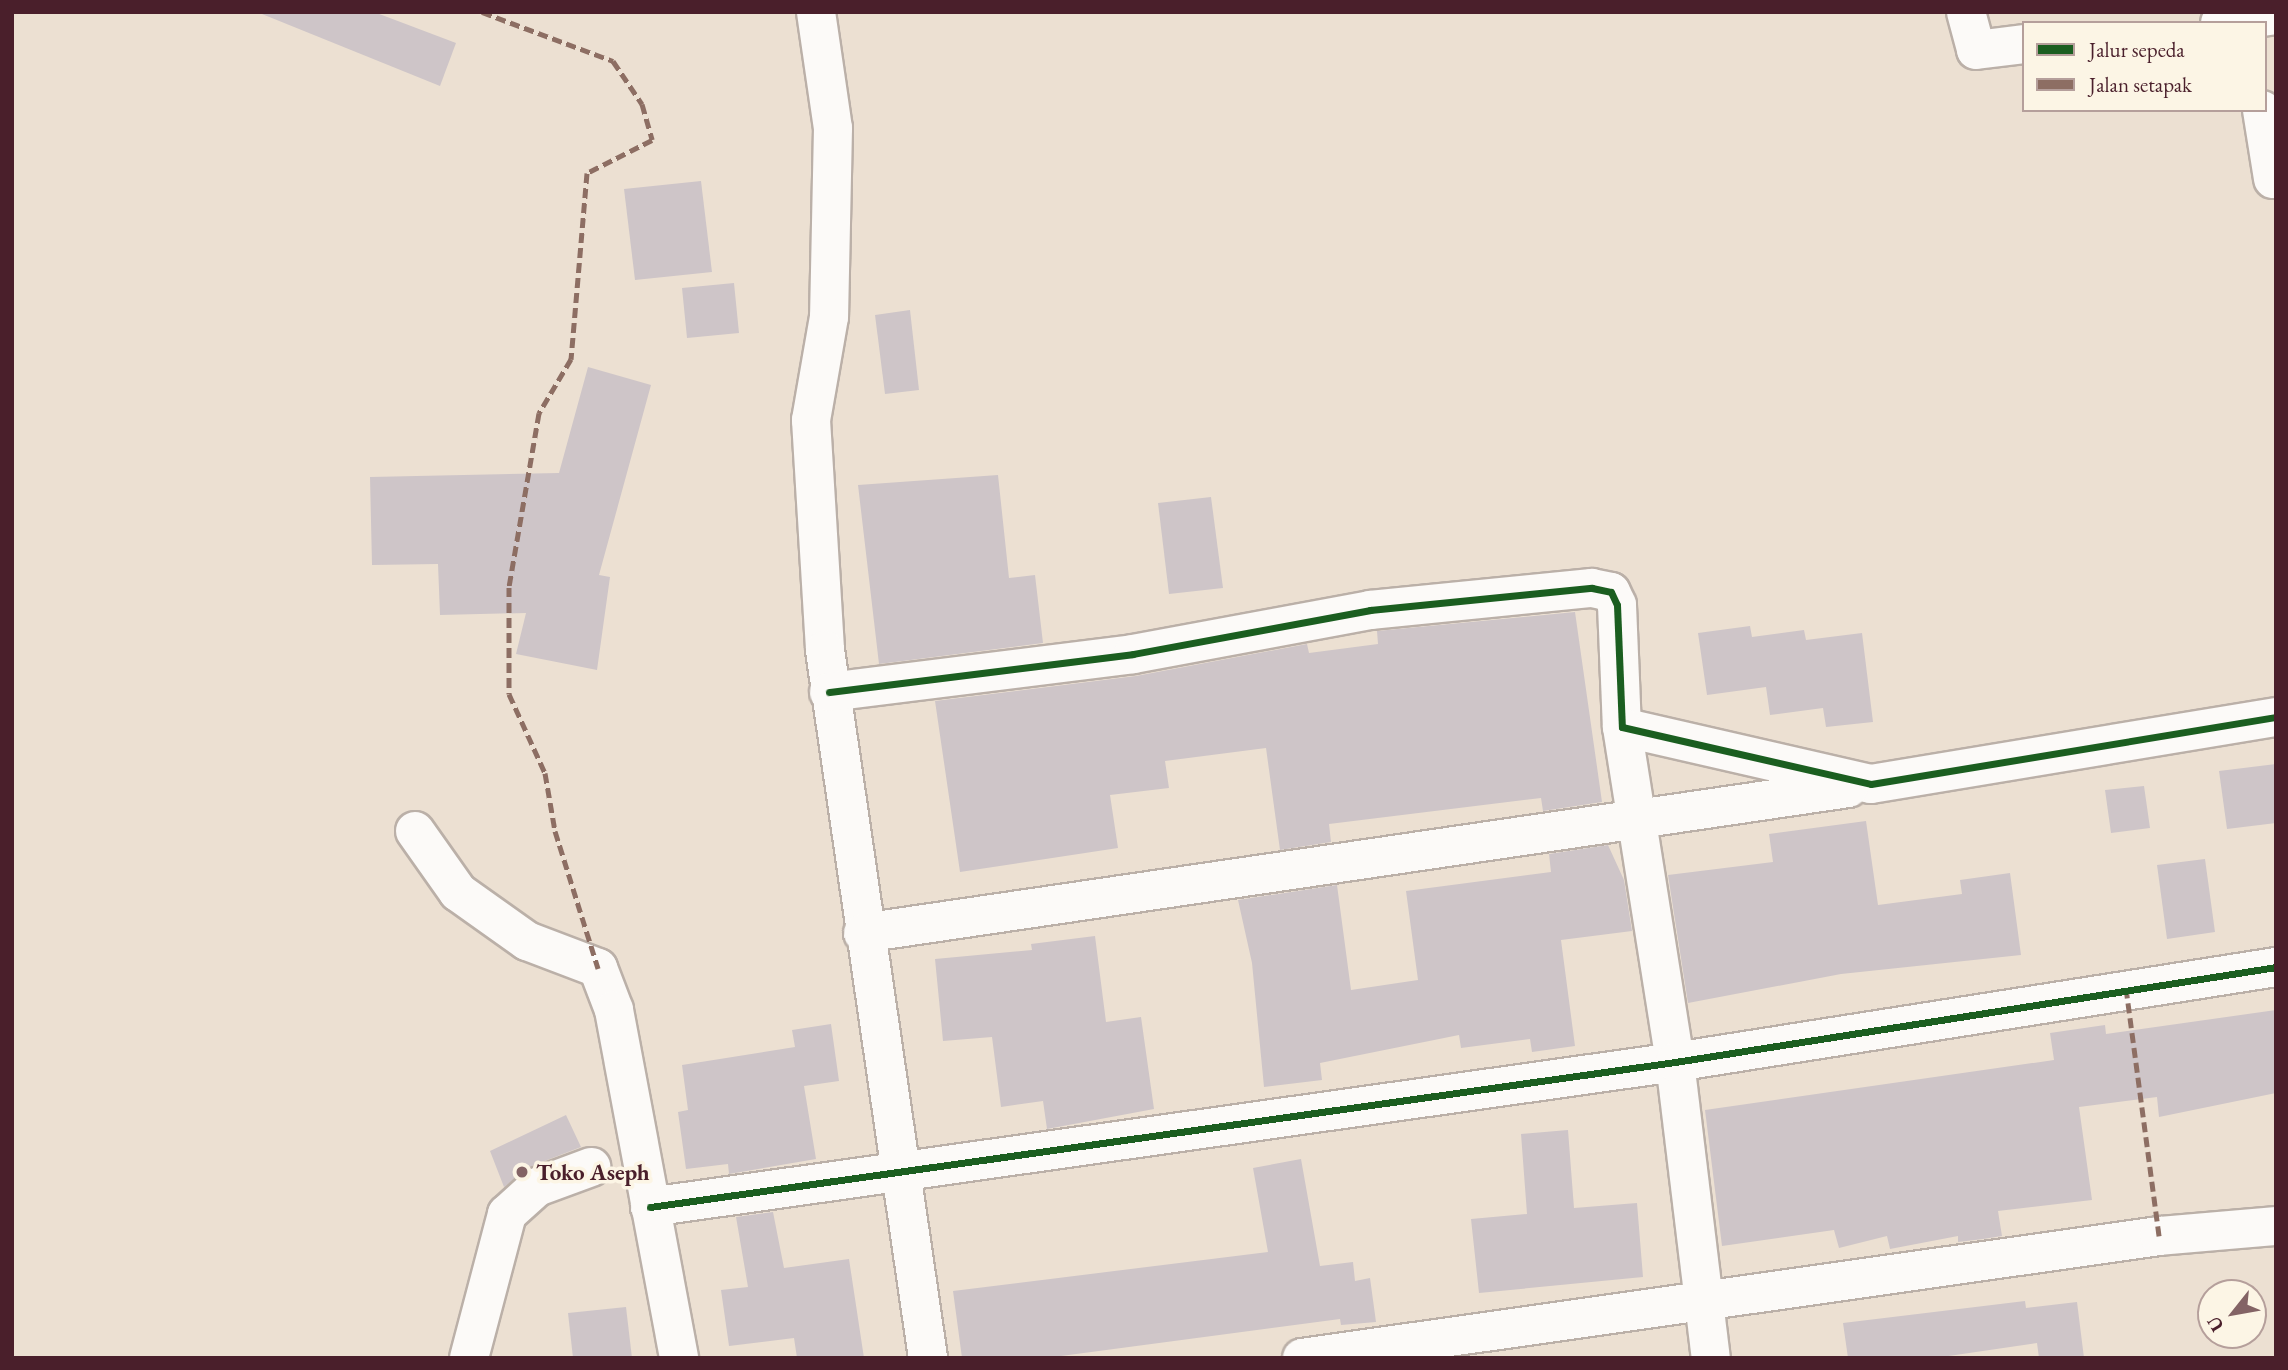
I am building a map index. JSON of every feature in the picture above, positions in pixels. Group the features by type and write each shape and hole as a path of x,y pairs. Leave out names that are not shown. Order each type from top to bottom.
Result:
{"street":[{"path":"1968,12 1976,50 2022,44"},
{"path":"812,15 833,128 829,317 811,420 829,692 928,1358"},
{"path":"2262,112 2273,179"},
{"path":"829,692 1133,654 1370,610 1592,588 1611,593 1617,605 1622,727 1675,1062 1711,1358"},
{"path":"863,933 1871,785 2276,717"},
{"path":"1622,727 1871,785"},
{"path":"415,831 458,892 527,941 598,968 614,1010 679,1358"},
{"path":"650,1207 898,1168 1675,1062 2276,968"},
{"path":"469,1358 507,1214 537,1187 591,1167"},
{"path":"1302,1358 1705,1299 2276,1226"}],"building":[{"path":"257,12 374,12 456,43 440,86"},
{"path":"701,181 712,272 635,280 624,189"},
{"path":"734,283 739,333 687,338 682,288"},
{"path":"910,310 919,390 885,394 875,315"},
{"path":"588,367 651,385 599,575 610,577 597,670 516,654 526,613 440,615 438,564 372,565 370,477 559,473"},
{"path":"998,475 1009,578 1035,575 1043,643 879,664 858,485"},
{"path":"1211,497 1223,588 1169,594 1158,503"},
{"path":"1575,612 1602,802 1543,811 1541,798 1329,824 1331,842 1280,850 1266,748 1165,761 1169,788 1110,795 1118,848 960,872 935,701 1136,676 1307,644 1309,653 1378,644 1377,631"},
{"path":"1750,626 1752,637 1804,630 1806,640 1862,633 1873,722 1826,727 1823,708 1770,715 1766,687 1707,695 1698,633"},
{"path":"2276,764 2276,823 2227,829 2219,771"},
{"path":"2144,786 2150,828 2111,833 2105,790"},
{"path":"1866,821 1878,905 1962,894 1960,880 2010,873 2021,955 1841,974 1688,1003 1668,875 1773,862 1769,834"},
{"path":"1608,845 1624,880 1632,931 1561,940 1575,1046 1532,1052 1530,1039 1461,1048 1459,1035 1320,1063 1322,1080 1264,1087 1252,963 1238,900 1337,885 1351,990 1418,980 1406,891 1551,872 1549,854"},
{"path":"2205,859 2215,932 2167,939 2157,865"},
{"path":"1095,936 1106,1022 1141,1017 1154,1109 1047,1129 1043,1101 1001,1107 992,1037 943,1041 935,959 1032,950 1031,944"},
{"path":"2276,1010 2276,1093 2159,1117 2157,1097 2079,1107 2092,1200 1998,1211 2002,1236 1983,1239 1958,1242 1958,1236 1890,1249 1887,1236 1839,1248 1834,1230 1722,1246 1705,1110 2054,1060 2050,1033 2105,1025 2106,1034"},
{"path":"831,1024 839,1081 804,1086 816,1159 729,1174 728,1164 686,1169 678,1112 688,1110 682,1065 795,1047 792,1030"},
{"name":"Toko Aseph","path":"566,1115 581,1147 529,1167 504,1187 490,1151"},
{"path":"1568,1130 1574,1208 1637,1203 1643,1277 1479,1293 1471,1219 1527,1214 1521,1134"},
{"path":"1301,1159 1320,1266 1353,1262 1355,1281 1370,1278 1376,1322 1341,1325 1340,1319 1046,1358 962,1358 953,1291 1268,1252 1253,1168"},
{"path":"773,1212 784,1268 849,1259 864,1358 797,1358 794,1338 729,1346 721,1290 748,1287 736,1217"},
{"path":"2025,1301 2026,1308 2077,1302 2084,1358 2039,1358 2037,1343 1935,1358 1848,1358 1843,1323"},
{"path":"626,1307 632,1358 573,1358 568,1313"}],"marked path":[{"path":"482,12 613,61 642,104 652,140 587,173 571,359 539,413 509,587 509,694 545,773 555,831 598,968"},
{"path":"2126,988 2159,1236"}],"cycle path":[{"path":"829,692 1133,654 1370,610 1592,588 1611,592 1617,605 1622,727 1871,784 2276,717"},
{"path":"650,1207 1675,1062 2276,967"}],"place":[{"name":"Toko Aseph","path":"522,1172"}]}
